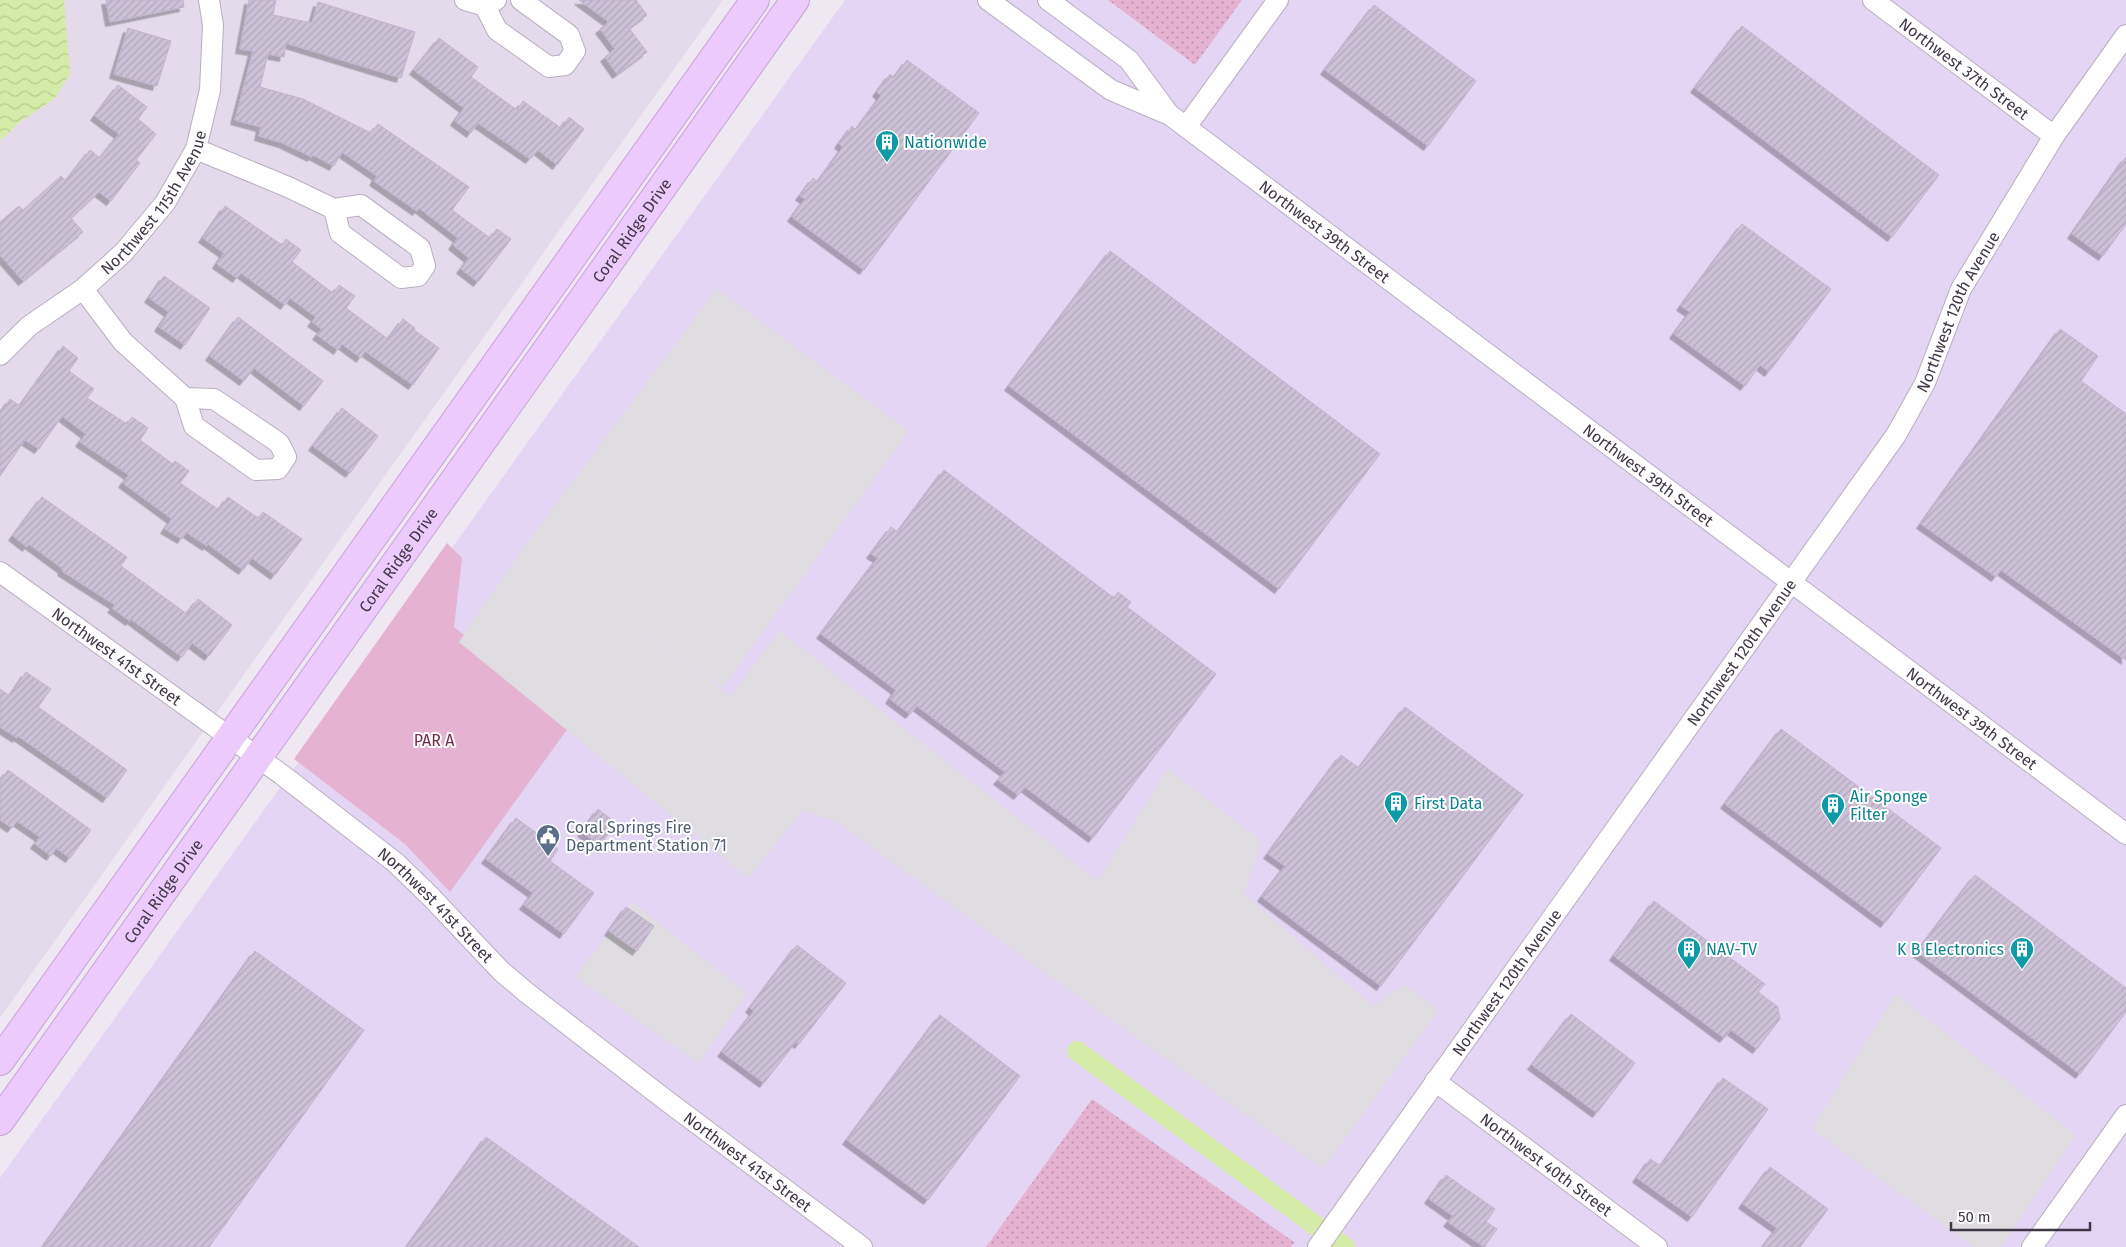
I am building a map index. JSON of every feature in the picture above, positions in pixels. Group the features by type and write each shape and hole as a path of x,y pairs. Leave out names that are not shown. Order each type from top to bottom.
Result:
{"main road":[{"name":"Coral Ridge Drive","path":"0,1061 755,0"},
{"name":"Coral Ridge Drive","path":"0,1121 795,0"}],"street":[{"name":"Northwest 115th Avenue","path":"0,354 29,326 82,289 124,252 165,203 196,149 210,90 213,25 210,0"},
{"path":"465,0 490,3 497,30 549,67 565,65 575,51 569,35 521,0"},
{"name":"Northwest 39th Street","path":"988,0 1112,90 1170,115 2126,834"},
{"name":"Northwest 39th Street","path":"1048,0 1129,60 1170,115"},
{"path":"1186,127 1278,0"},
{"name":"Northwest 37th Street","path":"1873,0 2054,136"},
{"name":"Northwest 120th Avenue","path":"1318,1247 1896,435 1925,383 1961,290 2054,136 2126,35"},
{"path":"196,149 288,187 334,209"},
{"path":"82,289 123,342 185,398 194,426 256,470 278,469 286,457 278,443 214,399 185,398"},
{"name":"Northwest 41st Street","path":"0,572 258,757 396,863 501,970 527,993 663,1098 862,1247"},
{"name":"Northwest 40th Street","path":"1435,1081 1657,1247"},
{"path":"2032,1247 2126,1115"}],"shaded area":[{"path":"0,0 723,0 0,1018"},
{"path":"845,0 2126,0 2126,1247 0,1247 0,1178"},
{"path":"717,289 909,431 722,688 608,610 731,696 780,631 1098,881 1168,769 1262,841 1244,894 1373,1006 1404,985 1439,1010 1323,1169 1037,967 836,821 802,811 748,878 459,642 522,550"},
{"path":"633,903 747,993 699,1063 575,977"},
{"path":"1896,994 2076,1135 2001,1247 1974,1247 1812,1129"}],"green space":[{"path":"1108,0 1242,0 1195,65"},
{"name":"PAR A","path":"447,543 462,558 454,627 571,724 450,892 405,844 294,759"},
{"path":"1092,1099 1294,1243 1291,1247 986,1247"}],"water":[{"path":"0,0 64,0 70,74 54,99 20,122 0,141"}],"building":[{"path":"106,0 183,0 184,7 110,22"},
{"path":"249,0 276,0 273,15 312,23 318,2 415,32 401,78 286,43 284,57 268,54 260,87 303,99 371,133 378,124 469,187 452,210 490,238 497,229 511,239 478,282 461,269 469,258 453,245 458,238 419,208 417,211 374,181 377,176 342,152 334,166 283,143 259,136 261,127 235,120 253,51 240,49"},
{"path":"579,0 636,0 647,15 629,28 647,52 617,74 605,57 615,49 600,29 609,22"},
{"path":"1374,5 1476,81 1428,146 1325,70"},
{"path":"1742,26 1939,175 1892,237 1695,88"},
{"path":"128,28 171,41 157,86 114,74"},
{"path":"439,38 478,67 471,77 517,110 523,101 561,128 569,117 584,129 557,165 538,150 530,159 478,123 471,133 455,121 464,108 414,70"},
{"name":"Nationwide","path":"907,60 979,113 864,270 792,217 805,199 800,196 813,178 818,182 843,147 839,144 852,126 856,130 881,96 877,92 890,74 894,78"},
{"path":"118,85 147,107 138,119 156,134 136,160 140,163 111,201 99,192 71,218 83,232 23,281 0,255 0,222 19,206 23,210 61,176 66,181 90,150 100,158 119,134 95,116"},
{"path":"2126,157 2126,224 2103,256 2072,234"},
{"path":"225,206 282,245 286,239 301,250 292,262 333,293 339,285 355,296 346,308 388,339 403,319 415,328 414,330 439,348 413,385 365,351 361,358 342,344 338,350 317,335 322,329 312,322 316,317 290,298 285,305 241,273 237,278 217,264 224,253 203,238"},
{"path":"1742,224 1831,289 1769,372 1760,365 1745,386 1674,334 1690,312 1681,306"},
{"path":"1110,251 1380,454 1279,589 1009,386"},
{"path":"164,276 210,308 185,345 159,327 169,312 149,298"},
{"path":"238,317 323,381 304,406 254,368 244,381 210,356"},
{"path":"2060,329 2098,356 2081,381 2126,414 2126,660 2001,570 1996,577 1921,524"},
{"path":"63,346 78,358 69,371 94,389 87,398 127,424 132,417 148,428 140,440 173,464 175,461 189,471 180,483 219,510 228,497 258,518 263,512 302,539 275,575 252,558 243,570 208,544 207,546 186,532 182,539 165,529 172,519 123,483 129,475 80,442 86,434 62,416 39,449 25,440 0,476 0,414 10,399 20,406"},
{"path":"342,408 378,436 350,473 313,446"},
{"path":"944,470 1114,598 1118,592 1131,602 1127,607 1216,674 1093,838 1025,787 1018,795 998,780 1005,772 917,706 910,714 890,699 896,690 821,634 878,558 871,554 891,527 898,532"},
{"path":"42,497 127,557 121,566 187,614 198,599 232,625 209,656 192,643 182,657 131,619 130,621 112,608 115,605 62,571 63,569 29,544 27,547 13,536"},
{"path":"26,672 51,689 38,707 127,770 107,798 18,736 17,738 0,727 0,689 10,696"},
{"name":"First Data","path":"1405,707 1523,795 1381,986 1262,897 1285,866 1268,854 1341,755 1359,768"},
{"name":"Air Sponge Filter","path":"1781,729 1941,848 1885,923 1725,804"},
{"path":"8,770 91,830 70,858 56,848 51,856 35,844 40,837 17,821 12,828 0,820 0,781"},
{"path":"598,809 616,823 600,845 582,832"},
{"path":"516,818 558,849 550,861 594,893 564,934 524,905 533,893 486,859"},
{"name":"K B Electronics","path":"1975,875 2126,988 2126,1012 2080,1074 1917,952"},
{"name":"NAV-TV","path":"1654,901 1765,984 1758,992 1778,1007 1780,1019 1757,1049 1731,1030 1724,1038 1614,956"},
{"path":"626,907 654,926 637,951 609,931"},
{"path":"797,945 846,983 799,1044 796,1042 764,1083 722,1052 754,1011 750,1008"},
{"path":"255,951 364,1030 209,1247 43,1247"},
{"path":"1571,1014 1635,1063 1597,1113 1532,1065"},
{"path":"940,1015 1020,1076 928,1200 847,1140"},
{"path":"1723,1078 1768,1109 1692,1217 1637,1178 1650,1159 1661,1166"},
{"path":"486,1137 639,1247 407,1247"},
{"path":"1770,1167 1828,1209 1800,1247 1763,1247 1777,1228 1743,1204"},
{"path":"1446,1175 1495,1209 1486,1222 1497,1229 1484,1247 1448,1222 1453,1216 1429,1199"}],"waterway":[{"path":"1077,1051 1345,1247"}],"place":[{"name":"Nationwide","path":"887,163"},
{"name":"First Data","path":"1396,824"},
{"name":"Air Sponge Filter","path":"1833,826"},
{"name":"Coral Springs Fire Department Station 71","path":"548,857"},
{"name":"NAV-TV","path":"1689,970"},
{"name":"K B Electronics","path":"2022,970"}]}
